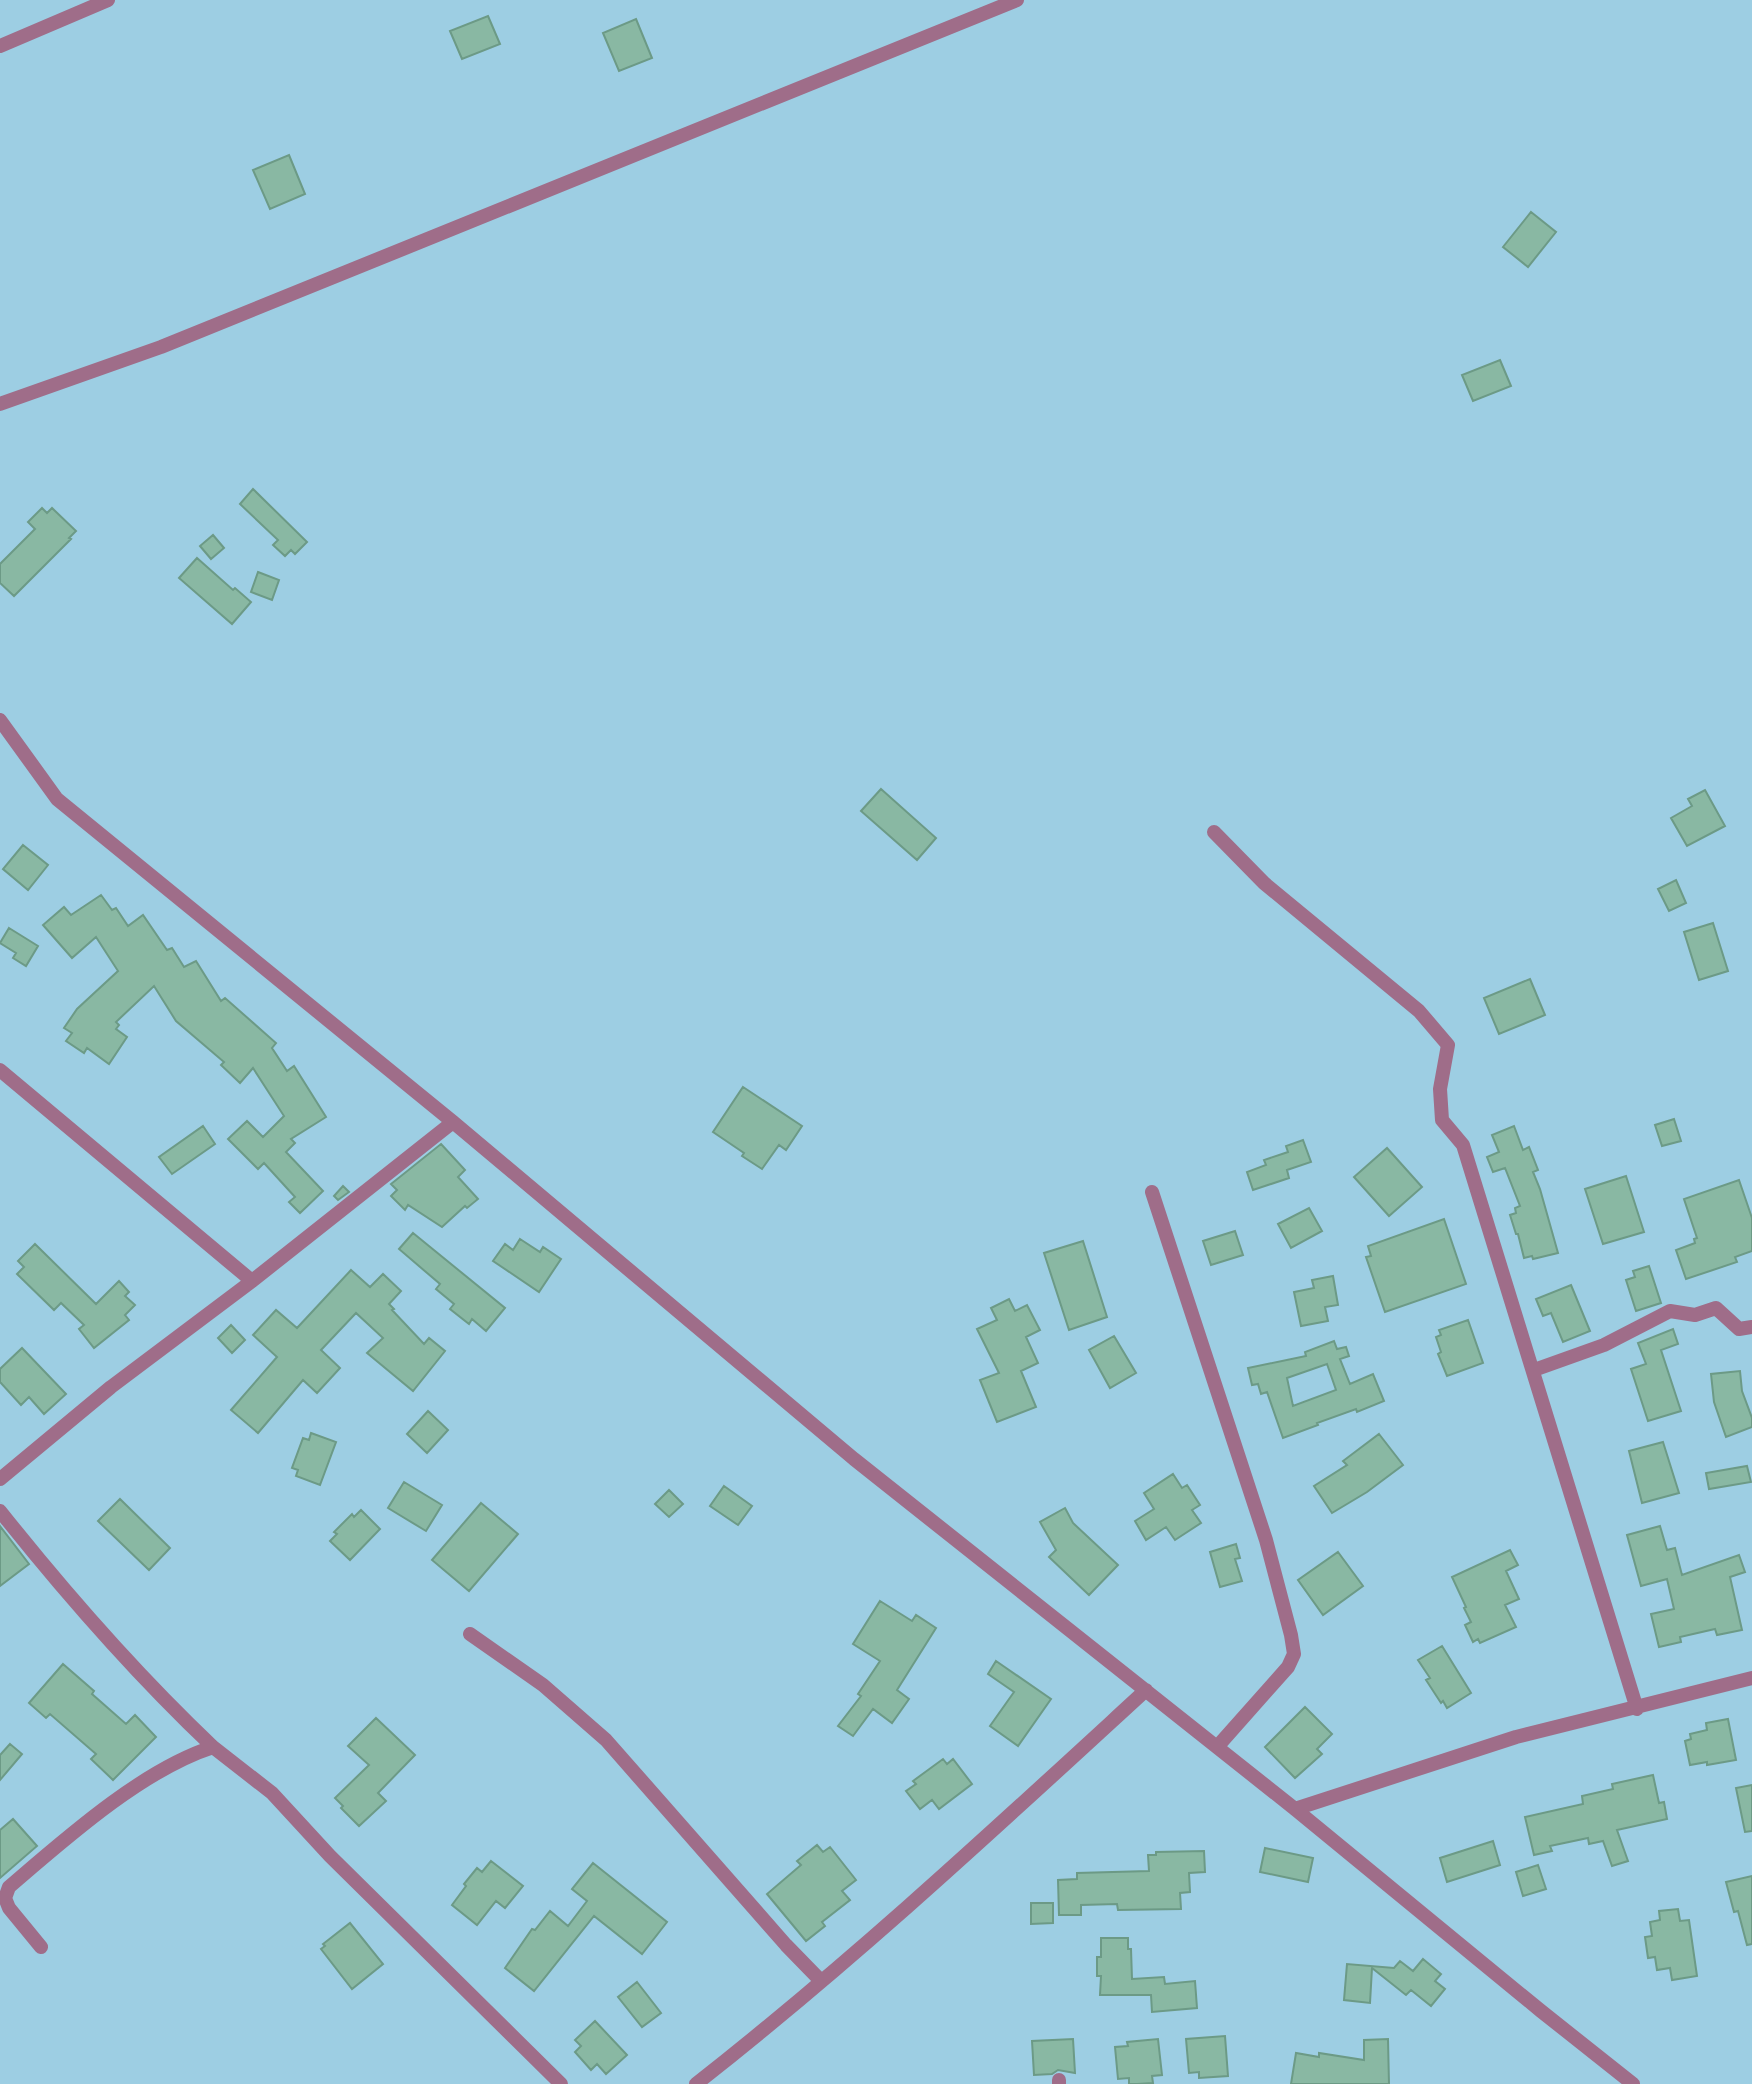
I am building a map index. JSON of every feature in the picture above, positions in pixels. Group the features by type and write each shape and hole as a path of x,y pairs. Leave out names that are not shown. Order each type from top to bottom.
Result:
{"street":[{"path":"0,46 108,0"},
{"path":"0,404 160,347 1017,0"},
{"path":"0,720 57,799 453,1122 844,1450 1295,1809 1633,2084"},
{"path":"1214,832 1264,883 1419,1011 1448,1045 1440,1089 1442,1119 1463,1145 1637,1709"},
{"path":"0,1070 252,1281"},
{"path":"0,1479 111,1387 252,1281 453,1122"},
{"path":"1152,1192 1266,1540 1294,1654 1288,1667 1217,1747"},
{"path":"1534,1370 1604,1345 1670,1311 1695,1315 1716,1308 1739,1329 1752,1327"},
{"path":"0,1511 48,1571 133,1666 213,1747 272,1793 330,1856 561,2084"},
{"path":"470,1634 543,1685 606,1740 786,1945 821,1981"},
{"path":"1295,1809 1516,1738 1752,1678"},
{"path":"696,2084 821,1981 1026,1801 1146,1690"},
{"path":"41,1947 9,1908 5,1898 9,1887 70,1835 134,1789 178,1763 213,1747"}],"building":[{"path":"488,16 500,44 462,59 450,31"},
{"path":"636,19 652,58 619,71 603,33"},
{"path":"289,155 305,194 270,209 253,170"},
{"path":"1531,212 1556,232 1528,267 1503,247"},
{"path":"1500,360 1511,386 1473,401 1462,375"},
{"path":"253,489 307,542 295,554 291,550 285,556 273,545 278,540 240,504"},
{"path":"42,508 47,513 52,508 76,531 14,596 0,583 0,564 35,529 28,522"},
{"path":"213,535 224,548 211,559 200,546"},
{"path":"197,558 251,602 232,624 179,578"},
{"path":"258,572 279,580 272,600 251,592"},
{"path":"881,789 936,838 917,860 861,811"},
{"path":"1705,790 1725,826 1687,846 1671,818 1692,806 1688,799"},
{"path":"23,845 48,865 28,890 3,869"},
{"path":"1676,880 1686,903 1669,911 1658,889"},
{"path":"101,895 112,910 116,908 128,926 143,915 167,950 172,948 184,967 196,961 221,1001 225,998 276,1043 272,1048 287,1071 294,1066 326,1117 291,1139 295,1143 286,1152 323,1191 300,1213 289,1202 295,1197 264,1163 258,1169 228,1139 247,1121 263,1137 284,1116 253,1068 240,1083 221,1065 224,1062 176,1021 154,986 116,1022 119,1025 116,1029 127,1037 109,1064 87,1048 84,1053 66,1041 72,1033 64,1028 77,1009 118,971 96,937 72,958 43,925 64,907 71,915"},
{"path":"1713,923 1728,971 1699,980 1684,932"},
{"path":"9,928 38,946 26,966 13,958 16,953 0,943"},
{"path":"1530,979 1545,1015 1499,1034 1484,998"},
{"path":"743,1087 802,1126 786,1150 779,1145 762,1169 713,1132"},
{"path":"1674,1119 1681,1141 1662,1146 1655,1125"},
{"path":"203,1126 215,1144 172,1174 159,1157"},
{"path":"1514,1126 1523,1150 1529,1147 1538,1170 1533,1172 1558,1253 1533,1259 1532,1256 1524,1258 1510,1215 1516,1213 1515,1208 1520,1206 1505,1168 1493,1172 1487,1157 1499,1152 1492,1135"},
{"path":"1303,1140 1311,1162 1287,1170 1289,1178 1253,1190 1247,1172 1266,1165 1264,1160 1288,1152 1286,1146"},
{"path":"441,1144 465,1170 458,1177 478,1199 467,1208 465,1206 442,1227 408,1205 405,1210 391,1196 397,1190 391,1184"},
{"path":"1387,1148 1422,1187 1389,1216 1354,1177"},
{"path":"1626,1176 1644,1232 1603,1244 1585,1189"},
{"path":"1739,1180 1752,1218 1752,1251 1735,1257 1737,1262 1686,1279 1676,1250 1695,1243 1694,1239 1697,1238 1684,1199"},
{"path":"343,1186 349,1192 338,1200 334,1196"},
{"path":"1309,1208 1322,1231 1291,1248 1278,1224"},
{"path":"1444,1219 1466,1284 1385,1312 1366,1257 1371,1256 1368,1246"},
{"path":"1235,1231 1243,1255 1211,1265 1203,1241"},
{"path":"413,1233 505,1308 486,1331 472,1319 469,1324 450,1309 454,1304 436,1289 440,1284 399,1249"},
{"path":"520,1239 540,1252 543,1247 561,1259 539,1292 493,1261 505,1244 513,1250"},
{"path":"1083,1241 1107,1317 1069,1330 1044,1253"},
{"path":"35,1244 96,1304 119,1281 129,1292 125,1296 135,1305 125,1315 129,1320 94,1348 79,1329 84,1325 61,1303 54,1310 17,1274 24,1267 18,1261"},
{"path":"1649,1266 1661,1303 1636,1311 1626,1280 1635,1277 1633,1271"},
{"path":"351,1270 370,1287 383,1274 401,1291 389,1304 394,1309 392,1310 424,1344 429,1338 445,1351 413,1391 367,1353 383,1338 356,1313 321,1350 340,1368 317,1393 303,1380 258,1433 231,1410 277,1357 253,1335 276,1310 297,1328"},
{"path":"1333,1276 1338,1305 1325,1307 1328,1321 1301,1326 1294,1292 1314,1288 1312,1280"},
{"path":"1571,1285 1590,1331 1563,1342 1551,1313 1543,1316 1536,1299"},
{"path":"1009,1299 1015,1311 1027,1305 1040,1330 1026,1337 1038,1363 1021,1371 1036,1407 997,1422 980,1380 999,1373 977,1329 997,1320 991,1308"},
{"path":"1468,1320 1483,1363 1447,1376 1438,1354 1441,1352 1436,1337 1441,1335 1439,1330"},
{"path":"231,1325 245,1340 232,1353 218,1338"},
{"path":"1673,1329 1678,1344 1661,1350 1681,1411 1648,1421 1631,1369 1646,1364 1638,1343"},
{"path":"1114,1336 1136,1373 1110,1388 1089,1350"},
{"path":"1334,1341 1337,1349 1346,1347 1349,1356 1340,1359 1350,1384 1373,1374 1384,1401 1317,1423 1318,1425 1283,1438 1267,1392 1261,1394 1258,1384 1252,1385 1248,1368 1306,1356 1305,1352","holes":["1327,1364 1336,1390 1293,1406 1287,1378"]},
{"path":"22,1348 66,1394 44,1414 29,1397 21,1405 0,1382 0,1369"},
{"path":"1740,1371 1742,1391 1752,1418 1752,1427 1726,1437 1714,1402 1711,1374"},
{"path":"428,1411 448,1430 427,1453 407,1434"},
{"path":"311,1433 336,1442 320,1485 296,1476 298,1470 292,1468 303,1438 309,1440"},
{"path":"1379,1434 1403,1465 1367,1492 1332,1513 1314,1486 1347,1465 1343,1461"},
{"path":"1663,1442 1679,1493 1642,1503 1629,1451"},
{"path":"1747,1466 1751,1482 1709,1489 1706,1473"},
{"path":"1173,1474 1182,1488 1187,1485 1200,1505 1192,1510 1201,1523 1175,1540 1166,1527 1146,1540 1135,1521 1154,1509 1144,1493"},
{"path":"404,1482 442,1505 426,1531 388,1508"},
{"path":"724,1486 752,1506 738,1525 710,1506"},
{"path":"669,1490 683,1504 669,1517 655,1504"},
{"path":"120,1499 170,1548 149,1570 98,1521"},
{"path":"481,1503 518,1534 469,1591 432,1560"},
{"path":"1065,1508 1073,1523 1118,1565 1089,1595 1049,1557 1056,1550 1040,1522"},
{"path":"361,1510 380,1529 350,1560 330,1541 337,1534 334,1532 352,1514 354,1517"},
{"path":"0,1526 29,1564 0,1586"},
{"path":"1660,1526 1667,1550 1675,1548 1682,1575 1739,1555 1745,1572 1730,1577 1742,1630 1717,1635 1715,1629 1680,1637 1681,1642 1659,1647 1651,1614 1674,1609 1667,1579 1641,1586 1627,1535"},
{"path":"1236,1544 1240,1558 1235,1559 1242,1581 1220,1587 1210,1552"},
{"path":"1510,1550 1518,1565 1506,1571 1519,1599 1505,1605 1516,1627 1480,1643 1478,1639 1473,1642 1465,1625 1471,1622 1452,1577"},
{"path":"1338,1552 1363,1586 1323,1615 1298,1580"},
{"path":"880,1601 912,1621 916,1615 936,1628 897,1690 909,1699 892,1723 873,1709 853,1736 838,1726 861,1696 858,1694 880,1661 853,1644"},
{"path":"1442,1646 1471,1693 1447,1708 1426,1680 1430,1678 1418,1660"},
{"path":"996,1661 1051,1699 1018,1746 990,1726 1014,1692 988,1674"},
{"path":"63,1664 126,1724 135,1715 156,1737 113,1780 91,1759 96,1754 50,1714 46,1718 29,1703"},
{"path":"1305,1707 1332,1734 1317,1749 1322,1754 1295,1778 1265,1747"},
{"path":"376,1718 415,1755 378,1793 386,1801 359,1826 335,1798 369,1765 348,1746"},
{"path":"1728,1719 1736,1760 1690,1765 1685,1741 1691,1739 1690,1734 1707,1730 1706,1723"},
{"path":"10,1744 22,1754 0,1780 0,1755"},
{"path":"943,1759 947,1764 953,1759 972,1784 939,1809 932,1800 920,1809 906,1791 916,1784 913,1781"},
{"path":"1653,1775 1659,1803 1664,1802 1667,1819 1617,1830 1628,1861 1612,1866 1603,1841 1589,1844 1588,1838 1550,1846 1552,1851 1534,1855 1525,1817 1583,1804 1582,1796 1613,1789 1612,1784"},
{"path":"1752,1785 1752,1831 1745,1832 1736,1788"},
{"path":"13,1819 37,1846 0,1878 0,1830"},
{"path":"1493,1841 1500,1865 1447,1882 1440,1858"},
{"path":"817,1845 823,1852 830,1847 856,1880 842,1891 850,1900 822,1922 825,1926 806,1941 767,1894 801,1865 797,1861"},
{"path":"1265,1848 1313,1858 1308,1882 1260,1872"},
{"path":"1204,1851 1205,1872 1189,1873 1190,1892 1180,1893 1181,1909 1118,1910 1117,1904 1081,1905 1081,1915 1059,1915 1058,1880 1077,1879 1077,1873 1149,1871 1148,1855 1156,1855 1156,1852"},
{"path":"491,1861 523,1886 505,1908 496,1901 477,1925 452,1905 477,1868 482,1872"},
{"path":"593,1863 667,1922 642,1954 594,1916 534,1991 505,1968 532,1929 535,1930 550,1911 568,1926 587,1901 572,1889"},
{"path":"1538,1865 1546,1889 1523,1896 1516,1872"},
{"path":"1752,1876 1752,1944 1747,1945 1738,1911 1734,1912 1726,1882"},
{"path":"1031,1903 1053,1903 1053,1923 1031,1924"},
{"path":"1678,1909 1680,1921 1689,1920 1697,1976 1672,1980 1670,1968 1657,1970 1655,1957 1648,1958 1645,1937 1652,1936 1650,1922 1660,1920 1659,1911"},
{"path":"350,1923 383,1964 352,1989 321,1949 325,1946 323,1944"},
{"path":"1101,1938 1128,1938 1132,1979 1164,1977 1165,1984 1195,1981 1197,2008 1152,2012 1151,1995 1100,1995 1101,1976 1097,1976 1097,1957 1101,1957"},
{"path":"1423,1959 1441,1974 1435,1981 1445,1989 1431,2006 1411,1990 1406,1995 1372,1968 1370,2003 1344,2000 1347,1964 1394,1968 1400,1961 1413,1971"},
{"path":"637,1982 661,2013 642,2027 618,1997"},
{"path":"595,2021 627,2055 606,2074 597,2064 591,2070 575,2052 581,2046 575,2040"},
{"path":"1225,2036 1228,2076 1199,2078 1199,2072 1189,2073 1186,2039"},
{"path":"1073,2039 1075,2073 1058,2070 1052,2074 1034,2075 1032,2041"},
{"path":"1158,2039 1162,2075 1152,2076 1153,2083 1129,2084 1129,2078 1118,2079 1115,2047 1128,2046 1127,2042"},
{"path":"1388,2039 1389,2084 1291,2084 1296,2053 1319,2057 1319,2053 1364,2060 1364,2040"}]}
